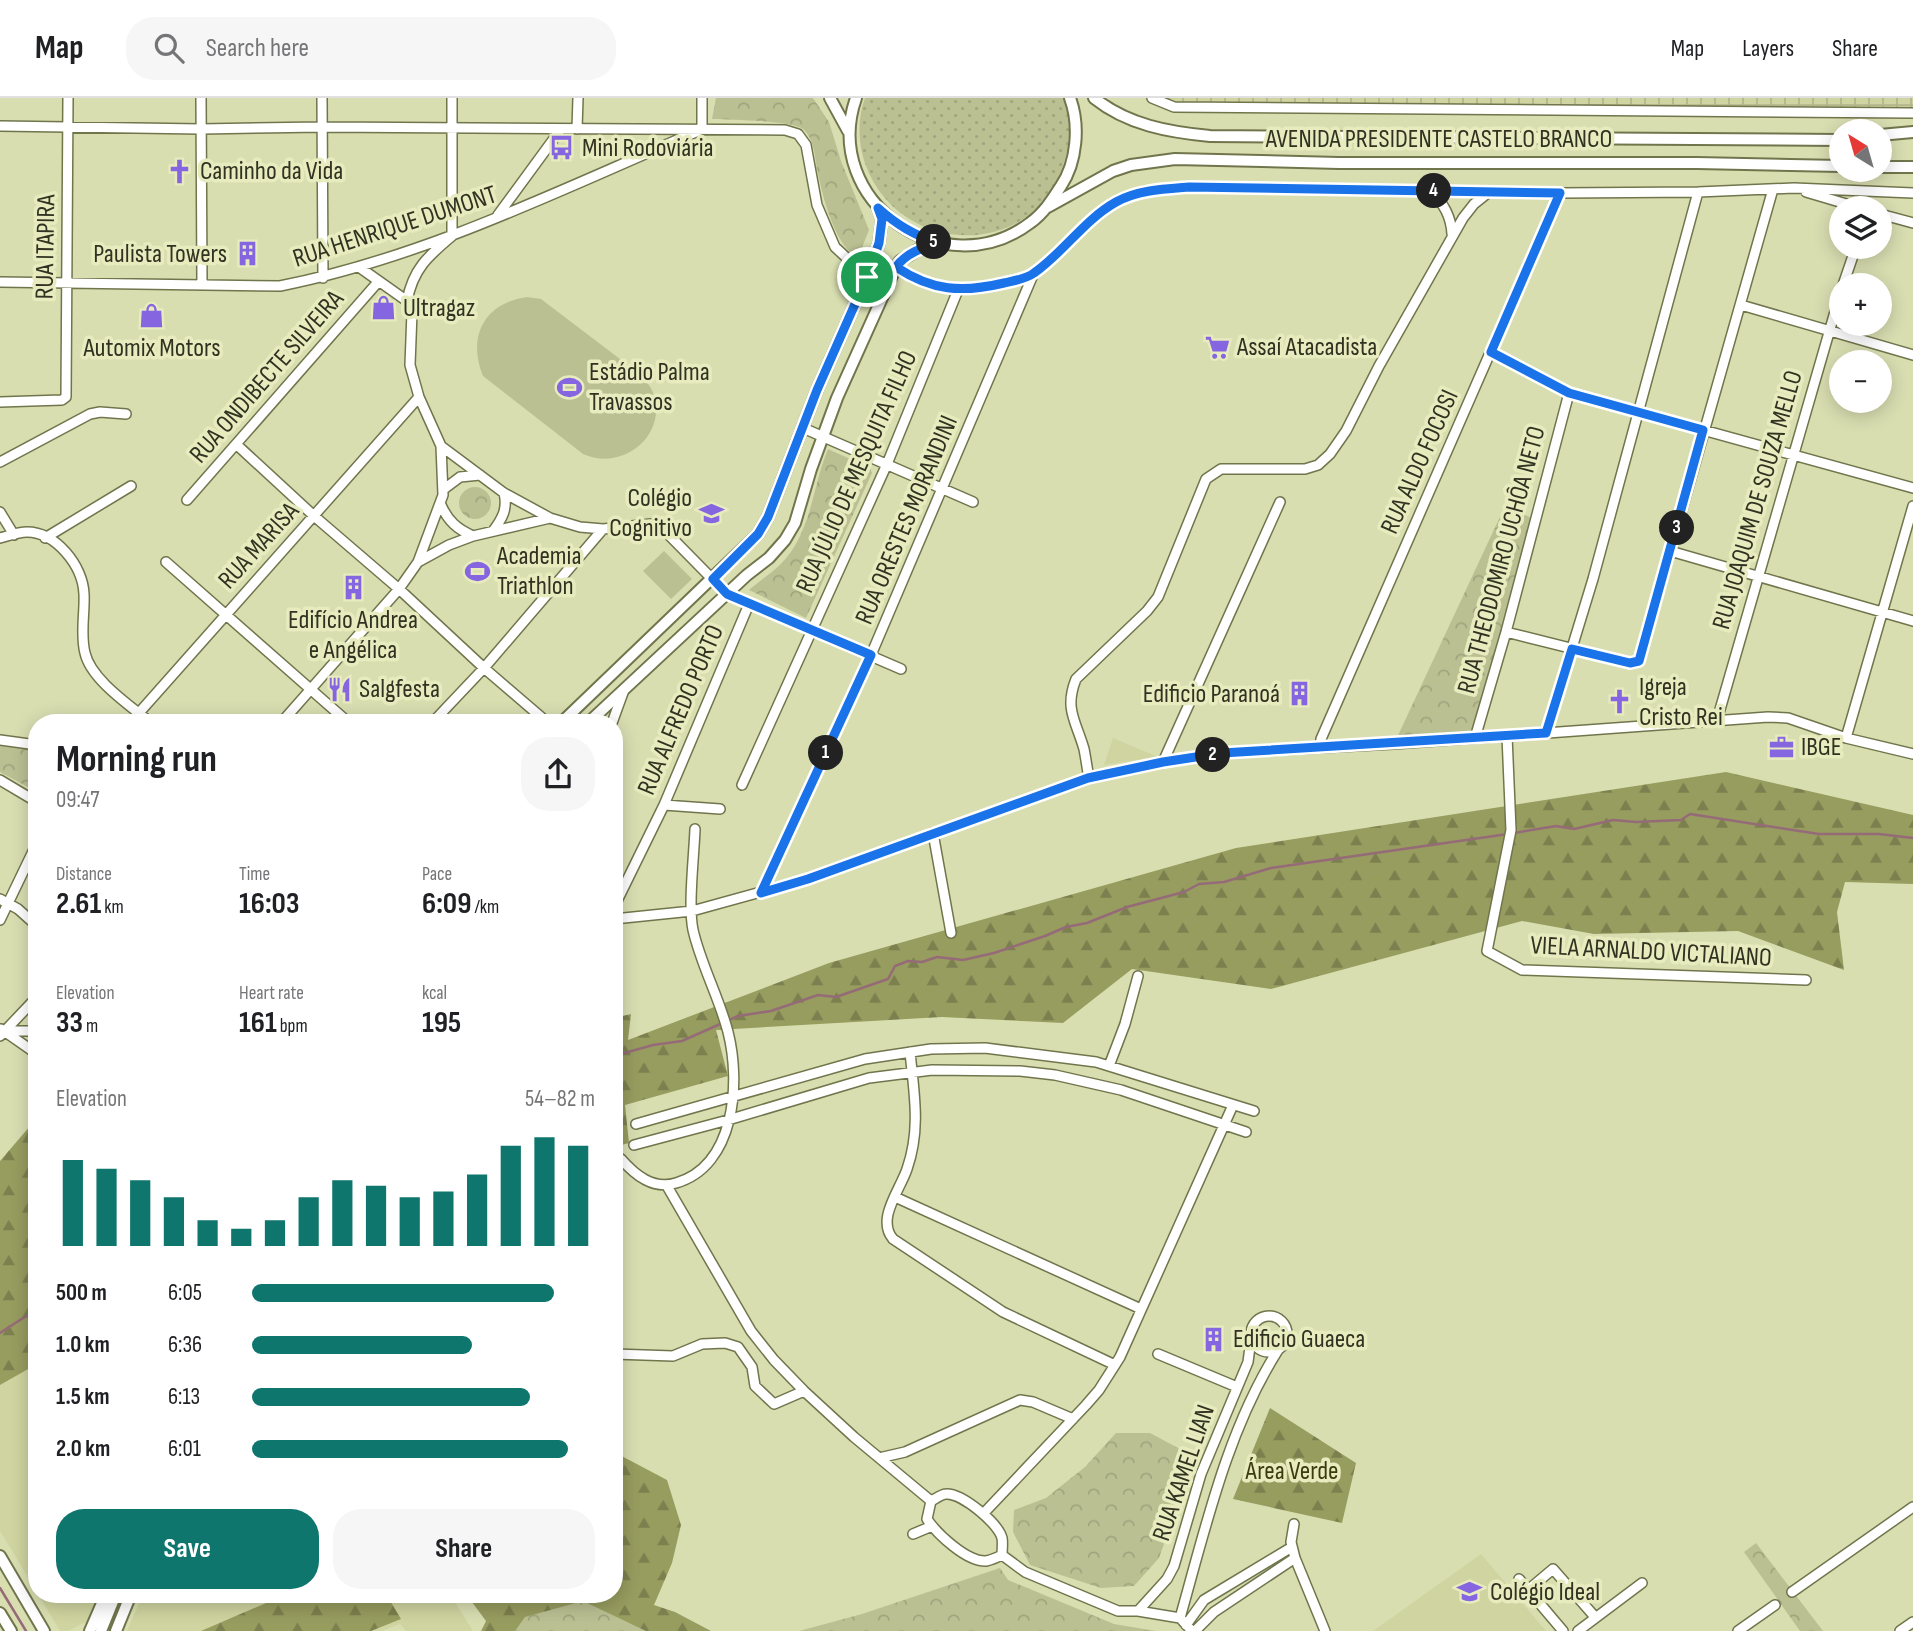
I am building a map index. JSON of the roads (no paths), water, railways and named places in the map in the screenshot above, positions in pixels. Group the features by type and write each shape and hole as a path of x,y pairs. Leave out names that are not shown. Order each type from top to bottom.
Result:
{"main road":[{"path":"830,98 849,133"},
{"path":"856,98 849,133 853,160 863,186 878,208 906,230 938,243 962,245 998,239 1030,223 1048,206 1067,177 1076,143 1074,108 1070,98"},
{"name":"AVENIDA PRESIDENTE CASTELO BRANCO","path":"1094,98 1104,106 1152,128 1210,136 1829,140"},
{"path":"1892,135 1913,132"},
{"path":"1892,138 1913,140"},
{"name":"AVENIDA PRESIDENTE CASTELO BRANCO","path":"1048,206 1113,171 1130,165 1175,159 1339,163 1829,166"},
{"path":"1892,168 1913,169"},
{"path":"570,714 758,534 768,517 867,277 882,231 878,208"},
{"path":"597,714 769,558 785,540 795,523 823,435 880,298 900,261 919,249 938,243"},
{"path":"0,1556 44,1631"},
{"path":"90,1631 112,1603"},
{"path":"101,1631 113,1603"},
{"path":"110,1631 114,1603"},
{"path":"116,1631 127,1603"},
{"path":"0,1614 11,1631"}],"street":[{"name":"RUA ITAPIRA","path":"0,402 62,400 66,397 68,98"},
{"path":"201,98 202,285"},
{"path":"322,98 323,278"},
{"path":"407,301 411,282 427,256 452,236 452,98"},
{"path":"577,129 578,98"},
{"path":"702,98 702,129"},
{"name":"AVENIDA PRESIDENTE CASTELO BRANCO","path":"1152,98 1174,107 1913,113"},
{"path":"0,126 201,130 322,127 785,131 798,134 806,145 817,205 835,247 867,277"},
{"path":"496,217 561,129"},
{"name":"RUA HENRIQUE DUMONT","path":"0,282 280,286 323,278 452,236 702,129"},
{"name":"AVENIDA PRESIDENTE CASTELO BRANCO","path":"1033,275 1084,226 1114,203 1137,193 1159,189 1189,187 1560,193 1794,188 1913,193"},
{"path":"1794,188 1829,199"},
{"path":"1506,632 1630,663 1639,661 1773,189"},
{"path":"1433,191 1447,209 1451,219 1452,236"},
{"path":"1088,778 1084,748 1069,704 1076,678 1147,611 1158,597 1206,480 1221,469 1305,470 1318,465 1330,454 1346,431 1452,236 1474,204 1489,192"},
{"path":"1546,733 1572,649 1698,192"},
{"name":"RUA ALDO FOCOSI","path":"1320,748 1321,739 1560,193"},
{"path":"1892,217 1913,223"},
{"path":"289,714 399,589 418,562 441,505 444,489 441,446 419,397 410,365 412,313 407,301 359,267"},
{"path":"896,267 915,279 937,287 958,290 984,288 1033,275"},
{"name":"RUA ORESTES MORANDINI","path":"761,893 871,655 1033,275"},
{"name":"RUA ONDIBECTE SILVEIRA","path":"187,500 378,282"},
{"name":"RUA JÚLIO DE MESQUITA FILHO","path":"742,785 810,629 887,464 958,290"},
{"path":"1741,306 1913,355"},
{"name":"RUA JOAQUIM DE SOUZA MELLO","path":"1717,720 1829,327"},
{"path":"1491,352 1569,393 1913,488"},
{"name":"RUA THEODOMIRO UCHÔA NETO","path":"1475,738 1569,393"},
{"name":"RUA MARISA","path":"140,713 419,397"},
{"path":"0,462 90,414 126,414"},
{"path":"803,428 973,502"},
{"path":"237,445 538,714"},
{"path":"441,446 504,493 550,518 580,527 603,529 651,524 666,531 727,594 901,668"},
{"path":"444,489 460,477 480,475"},
{"path":"45,538 131,486"},
{"path":"493,531 506,509 504,493"},
{"path":"1163,762 1280,502"},
{"path":"441,505 446,517 453,524 473,536"},
{"path":"1846,738 1913,506"},
{"path":"0,512 14,535"},
{"path":"418,562 449,545 473,536 550,518"},
{"path":"441,714 484,668 603,529"},
{"path":"0,538 28,532 64,548 81,573 85,594 85,654 92,670 140,713"},
{"path":"1670,551 1913,621"},
{"path":"166,562 339,714"},
{"name":"RUA ALFREDO PORTO","path":"623,889 664,805 749,604"},
{"path":"615,714 624,688"},
{"path":"623,918 692,911 761,893 808,879 1088,778 1222,753 1717,720 1788,718 1846,738 1913,754"},
{"name":"VIELA ARNALDO VICTALIANO","path":"1507,736 1510,834 1487,951 1522,970 1806,980"},
{"path":"0,740 28,744"},
{"path":"0,780 28,797"},
{"path":"664,805 720,809"},
{"path":"623,1161 648,1182 667,1186 688,1180 704,1168 720,1146 733,1097 734,1072 729,1034 693,929 695,829"},
{"path":"933,833 951,933"},
{"path":"0,920 4,901 28,859"},
{"path":"4,901 28,919"},
{"path":"1109,1066 1125,1024 1138,976"},
{"path":"1,1032 28,1005"},
{"path":"1,1032 28,1031"},
{"path":"1,1032 28,1048"},
{"path":"636,1124 864,1059 909,1052 985,1048 1062,1057 1109,1066 1254,1111"},
{"path":"909,1052 916,1099 916,1131 911,1156 885,1224 887,1232 1003,1312 1115,1365"},
{"path":"634,1145 869,1078 932,1070 1020,1071 1055,1075 1121,1090 1246,1132"},
{"path":"983,1514 1099,1390 1115,1365 1233,1105"},
{"path":"667,1186 751,1331 804,1391 931,1501"},
{"path":"895,1197 1142,1309"},
{"path":"1273,1317 1283,1323 1286,1341 1278,1350 1262,1351 1251,1339 1256,1322 1261,1318 1273,1317"},
{"name":"RUA KAMEL LIAN","path":"1138,1611 1167,1578 1183,1539 1201,1474 1248,1362 1251,1339"},
{"path":"623,1354 673,1356 702,1344 725,1343 738,1347 752,1367 755,1386 774,1404 804,1391"},
{"name":"RUA KAMEL LIAN","path":"1188,1626 1201,1543 1219,1480 1259,1381 1278,1350"},
{"path":"1158,1354 1237,1387"},
{"path":"879,1458 905,1452 1020,1400 1033,1402 1073,1419"},
{"path":"896,1473 905,1452"},
{"path":"1201,1474 1219,1480"},
{"path":"931,1501 946,1494 960,1498 983,1514 995,1524 1003,1539 1002,1555"},
{"path":"931,1501 927,1519 943,1539 972,1558 986,1561 1002,1555"},
{"path":"1792,1592 1913,1507"},
{"path":"1294,1524 1292,1547 1295,1558 1324,1631"},
{"path":"913,1534 932,1526"},
{"path":"1183,1539 1201,1543"},
{"path":"1188,1626 1199,1604 1292,1547"},
{"path":"1002,1555 1025,1572 1118,1611 1138,1611 1188,1626 1232,1601 1295,1558"},
{"path":"1528,1590 1553,1569 1595,1618"},
{"path":"1519,1579 1563,1631"},
{"path":"1578,1631 1642,1583"},
{"path":"1230,1585 1232,1601"},
{"path":"1738,1631 1775,1605"},
{"path":"1900,1631 1913,1622"}],"waterway":[{"path":"1514,833 1556,826 1574,829 1613,820 1681,820 1690,814 1819,834 1879,834 1913,838"},
{"path":"623,1053 682,1041 738,1016 771,1011 818,995 836,997 888,979 895,966 908,961 922,962 937,957 963,960 994,953 1127,907 1184,892 1199,884 1224,882 1271,868 1508,834"},
{"path":"0,1333 28,1315"},
{"path":"0,1588 26,1631"}],"place":[{"name":"Mini Rodoviária","path":"562,148"},
{"name":"Caminho da Vida","path":"180,171"},
{"name":"Paulista Towers","path":"247,254"},
{"name":"Ultragaz","path":"383,308"},
{"name":"Automix Motors","path":"152,316"},
{"name":"Assaí Atacadista","path":"1217,347"},
{"name":"Estádio Palma Travassos","path":"569,387"},
{"name":"Colégio Cognitivo","path":"712,513"},
{"name":"Academia Triathlon","path":"477,571"},
{"name":"Edifício Andrea e Angélica","path":"353,588"},
{"name":"Salgfesta","path":"339,689"},
{"name":"Edificio Paranoá","path":"1300,694"},
{"name":"Igreja Cristo Rei","path":"1619,702"},
{"name":"IBGE","path":"1781,747"},
{"name":"Edificio Guaeca","path":"1213,1339"},
{"name":"Colégio Ideal","path":"1470,1592"}],"park label":[{"name":"Área Verde","path":"1292,1471"}]}
